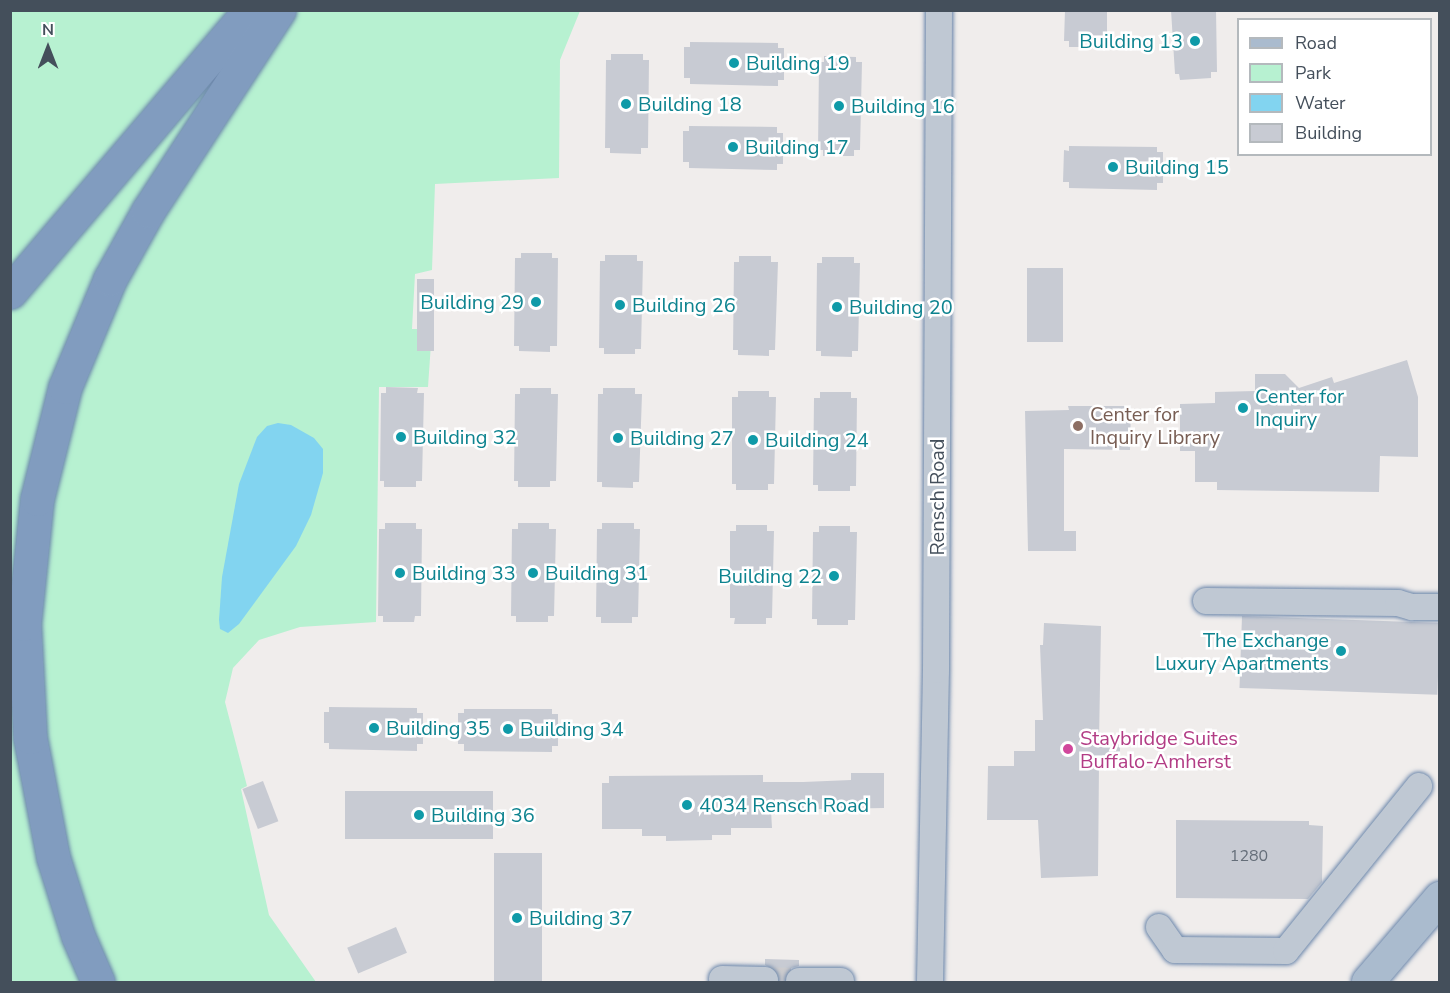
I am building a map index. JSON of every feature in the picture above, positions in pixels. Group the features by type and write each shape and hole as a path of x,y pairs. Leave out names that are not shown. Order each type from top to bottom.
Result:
{"highway":[{"path":"10,292 250,10"},
{"path":"98,982 78,936 53,857 36,780 26,700 24,624 37,499 71,369 110,279 154,202 279,10"}],"main road":[{"path":"1368,982 1440,898"}],"street":[{"name":"Rensch Road","path":"930,982 936,670 939,10"},
{"path":"1206,602 1398,603 1412,607 1440,607"},
{"path":"1159,927 1175,950 1287,951 1419,786"},
{"path":"722,979 765,980"},
{"path":"799,981 841,981"}],"green space":[{"path":"10,11 580,11 560,60 559,178 435,184 432,270 415,274 412,329 432,329 428,387 379,387 376,622 300,627 259,640 233,668 225,702 247,786 241,789 269,915 316,982 11,982"}],"water":[{"path":"278,423 291,425 314,438 323,449 323,473 311,515 296,546 239,624 228,633 220,629 219,620 222,577 239,484 257,437 267,426"}],"building":[{"path":"1065,10 1107,10 1107,41 1101,41 1101,47 1069,47 1069,41 1064,41"},
{"name":"Building 13","path":"1171,10 1216,10 1217,72 1211,72 1211,78 1180,80 1179,74 1175,74"},
{"name":"Building 19","path":"690,42 778,43 778,48 784,48 784,80 778,80 778,86 690,84 690,78 684,78 684,47 690,47"},
{"name":"Building 18","path":"611,54 643,54 643,60 649,60 648,148 641,148 641,154 610,153 610,148 605,148 606,60 611,60"},
{"name":"Building 16","path":"824,56 856,57 856,62 862,62 860,150 854,150 854,156 823,156 823,150 818,150 819,62 824,62"},
{"name":"Building 17","path":"689,126 777,127 777,133 783,133 783,164 777,164 777,170 689,168 689,162 683,162 683,131 689,131"},
{"name":"Building 15","path":"1069,146 1157,147 1157,152 1163,152 1163,183 1157,183 1157,190 1069,188 1069,182 1063,182 1064,150 1069,151"},
{"name":"Building 29","path":"521,253 552,253 552,258 558,258 557,346 550,346 550,352 519,351 519,346 514,346 515,258 521,258"},
{"name":"Building 26","path":"605,255 637,255 637,261 643,261 641,349 635,349 635,354 604,354 604,348 599,348 600,261 605,261"},
{"path":"739,256 771,256 771,262 778,262 775,350 769,350 769,356 738,355 738,350 733,350 734,262 739,262"},
{"name":"Building 20","path":"822,257 854,257 854,263 860,263 858,351 852,351 852,357 821,356 821,351 816,351 817,263 822,263"},
{"path":"1027,268 1063,268 1063,342 1027,342"},
{"path":"417,279 434,279 434,351 417,351"},
{"name":"Center for Inquiry","path":"1407,360 1418,397 1418,457 1380,456 1379,492 1217,490 1217,482 1195,482 1195,451 1180,451 1180,404 1215,403 1215,392 1255,391 1255,374 1285,374 1299,388 1332,377 1334,383"},
{"name":"Building 32","path":"386,387 418,388 417,393 424,393 422,481 416,481 416,487 384,487 384,481 380,481 381,393 386,393"},
{"path":"520,388 551,388 551,394 558,394 556,481 550,481 550,487 518,487 518,481 514,481 515,394 520,394"},
{"name":"Building 27","path":"603,388 635,388 635,394 642,394 639,482 633,482 633,488 602,487 602,482 597,482 598,394 603,394"},
{"name":"Building 24","path":"738,391 769,391 769,397 776,397 774,484 768,484 768,490 736,490 736,484 732,484 732,397 738,397"},
{"path":"820,392 851,392 851,398 857,398 856,486 850,486 850,491 818,491 818,485 813,485 814,398 820,398"},
{"path":"1068,406 1131,406 1130,450 1064,449 1064,531 1076,531 1076,551 1028,551 1025,411 1069,410"},
{"name":"Building 33","path":"385,523 416,523 416,529 422,529 421,616 415,616 414,622 383,622 383,616 378,616 379,529 385,529"},
{"name":"Building 31","path":"518,523 549,523 549,529 556,529 554,616 548,616 548,622 516,622 516,616 511,616 512,529 518,529"},
{"path":"602,523 634,523 634,529 640,529 638,617 632,617 632,623 601,623 601,617 596,617 597,529 602,529"},
{"path":"736,525 767,525 767,531 774,531 772,618 766,618 766,624 734,624 735,618 730,618 730,531 736,531"},
{"name":"Building 22","path":"819,526 850,526 850,532 857,532 855,620 848,620 848,625 817,625 817,619 812,619 813,532 819,532"},
{"name":"The Exchange Luxury Apartments","path":"1242,616 1440,623 1437,695 1239,688"},
{"name":"Staybridge Suites Buffalo-Amherst","path":"1044,623 1101,626 1099,743 1120,743 1120,764 1099,764 1098,876 1041,878 1038,820 987,820 988,766 1014,766 1014,751 1035,751 1035,720 1043,720 1040,645 1043,645"},
{"name":"Building 35","path":"329,707 417,708 417,713 423,713 423,744 417,744 417,751 329,749 329,743 324,743 324,712 329,712"},
{"name":"Building 34","path":"464,709 552,709 552,714 558,714 558,746 552,746 552,752 464,751 464,744 458,744 458,713 464,713"},
{"name":"4034 Rensch Road","path":"851,773 884,773 884,808 771,810 772,828 731,828 731,835 712,835 712,840 666,841 666,836 642,836 642,829 602,829 602,783 609,783 609,776 763,775 763,782 803,782 851,780"},
{"path":"263,781 278,821 258,829 242,789"},
{"name":"Building 36","path":"345,791 493,791 493,839 345,839"},
{"path":"1176,820 1309,821 1309,825 1323,826 1322,882 1308,899 1176,898"},
{"name":"Building 37","path":"494,853 542,853 542,982 494,982"},
{"path":"396,927 407,953 358,973 347,948"},
{"path":"765,959 799,960 799,966 791,968 784,982 779,982 778,972 765,965"}],"tunnel":[{"path":"765,980 799,981"}],"place":[{"name":"Building 13","path":"1195,41"},
{"name":"Building 19","path":"734,63"},
{"name":"Building 18","path":"626,104"},
{"name":"Building 16","path":"839,106"},
{"name":"Building 17","path":"733,147"},
{"name":"Building 15","path":"1113,167"},
{"name":"Building 29","path":"536,302"},
{"name":"Building 26","path":"620,305"},
{"name":"Building 20","path":"837,307"},
{"name":"Center for Inquiry","path":"1243,408"},
{"name":"Center for Inquiry Library","path":"1078,426"},
{"name":"Building 32","path":"401,437"},
{"name":"Building 27","path":"618,438"},
{"name":"Building 24","path":"753,440"},
{"name":"Building 33","path":"400,573"},
{"name":"Building 31","path":"533,573"},
{"name":"Building 22","path":"834,576"},
{"name":"The Exchange Luxury Apartments","path":"1341,651"},
{"name":"Building 35","path":"374,728"},
{"name":"Building 34","path":"508,729"},
{"name":"Staybridge Suites Buffalo-Amherst","path":"1068,749"},
{"name":"4034 Rensch Road","path":"687,805"},
{"name":"Building 36","path":"419,815"},
{"name":"Building 37","path":"517,918"}]}
